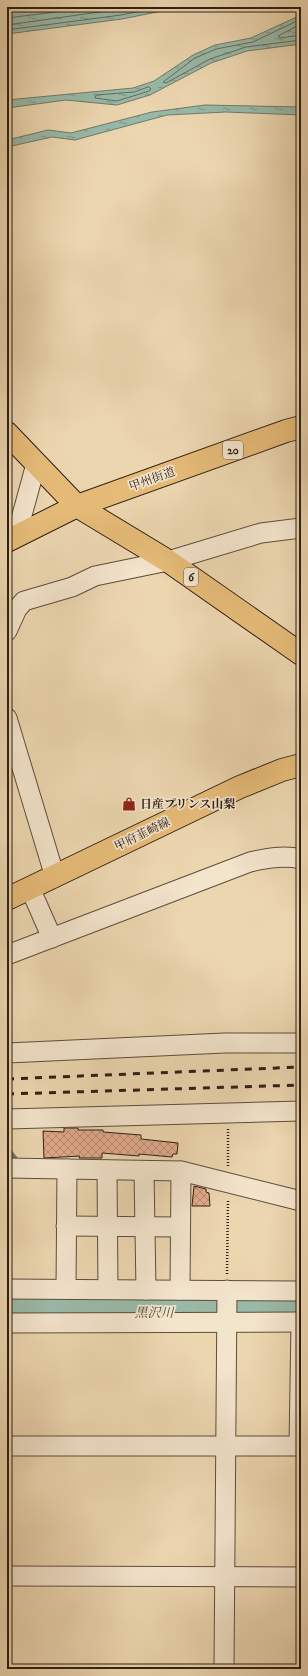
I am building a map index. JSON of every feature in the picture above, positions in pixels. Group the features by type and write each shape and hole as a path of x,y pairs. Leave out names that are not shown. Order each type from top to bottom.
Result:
{"main road":[{"name":"甲州街道","path":"12,539 77,506 286,431 301,427"},
{"path":"7,433 77,506"},
{"name":"6","path":"77,506 168,561 301,654"},
{"name":"甲府韮崎線","path":"7,899 240,787 282,770 301,765"}],"street":[{"path":"12,539 36,464"},
{"path":"7,600 25,586 74,577 94,576 168,561 261,533 301,528"},
{"path":"7,631 17,609 24,601 72,586 94,576"},
{"path":"7,718 55,877"},
{"path":"7,955 250,862 267,858 293,857 301,859"},
{"path":"30,888 52,938"},
{"path":"7,1053 225,1044 301,1043"},
{"path":"7,1119 301,1111"},
{"path":"10,1165 67,1169 181,1171 301,1201"},
{"path":"66,1289 67,1169"},
{"path":"107,1170 108,1289"},
{"path":"144,1171 146,1290"},
{"path":"180,1290 181,1171"},
{"path":"66,1226 180,1227"},
{"path":"7,1289 301,1291"},
{"path":"224,1669 227,1290"},
{"path":"7,1323 301,1322 300,1446 7,1446"},
{"path":"7,1576 301,1577"}],"path":[{"path":"227,1290 228,1114"}],"water":[{"path":"7,7 182,7 122,19 7,34"},
{"path":"301,15 301,44 247,51 211,63 150,95 117,105 66,100 7,108 7,100 133,88 154,81 193,55 215,45 251,38"},
{"path":"205,105 301,107 301,115 226,112 167,115 75,140 52,137 7,147 7,140 48,130 71,133 152,112"}],"building":[{"path":"64,1128 78,1128 78,1130 103,1130 103,1132 141,1135 141,1139 178,1143 177,1154 173,1154 172,1157 102,1153 102,1158 79,1158 80,1156 44,1158 43,1131 64,1132"},
{"path":"194,1186 206,1189 206,1192 209,1193 210,1206 192,1206"}],"waterway":[{"path":"7,1148 18,1162"},
{"name":"黒沢川","path":"7,1310 291,1313"}],"railway":[{"path":"7,1079 301,1067"},
{"path":"7,1094 301,1085"}],"place":[{"name":"日産プリンス山梨","path":"129,804"}]}
